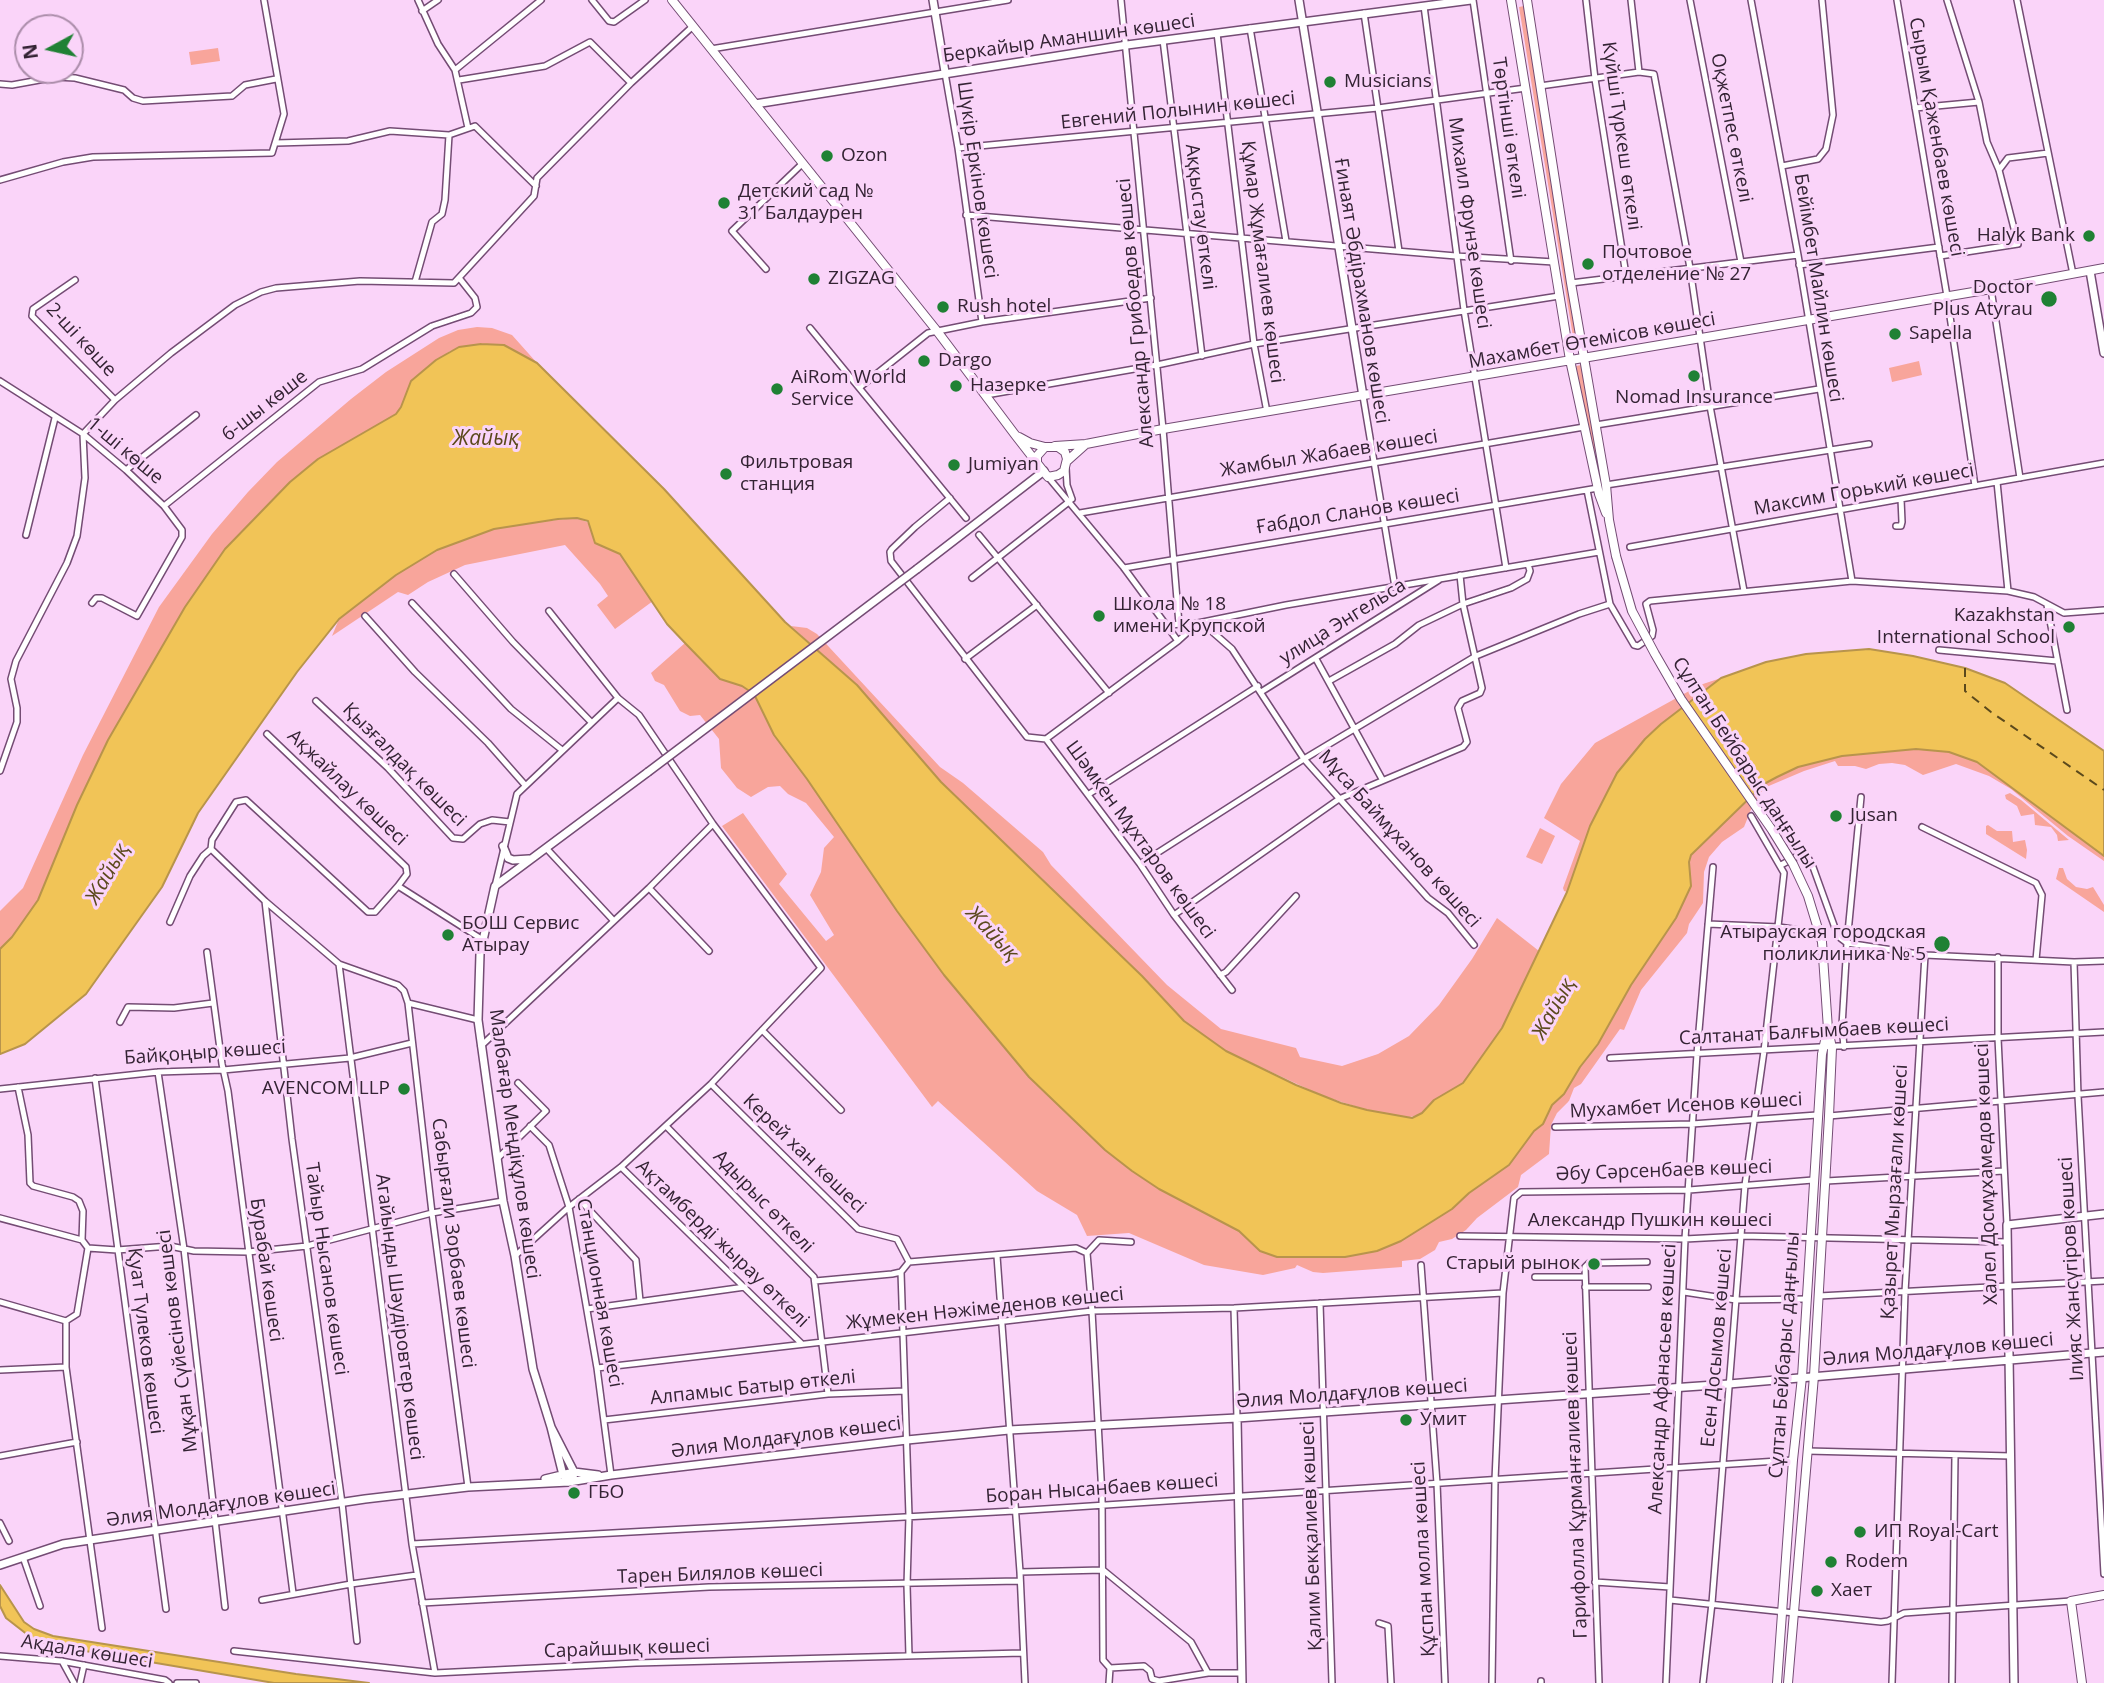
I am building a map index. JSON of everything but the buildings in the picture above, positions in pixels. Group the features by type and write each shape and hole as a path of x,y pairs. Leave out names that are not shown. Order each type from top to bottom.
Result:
{"main road":[{"path":"672,0 937,331 1046,474"},
{"name":"Шүкір Еркінов көшесі","path":"933,0 945,72"},
{"name":"Ғинаят Әбдірахманов көшесі","path":"1299,0 1363,396"},
{"name":"Беркайыр Аманшин көшесі","path":"755,104 1127,45 1472,0"},
{"name":"Сұлтан Бейбарыс даңғылы","path":"1511,0 1570,360 1584,427 1602,486 1616,556 1632,611 1681,699 1793,864 1808,896 1822,942 1828,1029 1829,1116 1814,1376 1788,1683"},
{"name":"Сұлтан Бейбарыс даңғылы","path":"1527,0 1596,425 1602,486"},
{"name":"Махамбет Өтемісов көшесі","path":"1050,447 1086,444 2104,268"},
{"path":"2090,271 2104,353"},
{"path":"1016,436 1065,453 1067,464"},
{"path":"495,886 1046,474 1058,475 1086,444"},
{"path":"1037,463 1037,456 1050,447"},
{"path":"503,846 505,855 513,860 533,858"},
{"name":"Малбағар Меңдіқұлов көшесі","path":"495,886 482,940 477,995 481,1046 499,1157 503,1201 515,1256 533,1369 562,1455 574,1472"},
{"name":"Сұлтан Бейбарыс даңғылы","path":"1777,1683 1807,1300 1818,1115 1827,1049"},
{"path":"2007,1225 2104,1214"},
{"name":"Халел Досмұхамедов көшесі","path":"2007,1225 2014,1683"},
{"name":"Әлия Молдағұлов көшесі","path":"0,1565 64,1544 282,1511 468,1487 569,1482 907,1440 1009,1430 1237,1418 1730,1384 2104,1352"},
{"path":"1237,1418 1242,1683"},
{"path":"533,1483 555,1470 562,1455 587,1473"},
{"name":"Малбағар Меңдіқұлов көшесі","path":"562,1455 563,1475 569,1482"},
{"path":"569,1482 574,1472"},
{"name":"Әлия Молдағұлов көшесі","path":"533,1483 574,1472 607,1476"},
{"path":"1788,1534 1793,1532 1800,1535"},
{"path":"2082,1683 2071,1601 2104,1595"}],"street":[{"path":"0,180 62,162 93,157 272,153 284,114 264,0"},
{"path":"418,0 438,44 455,71 468,128"},
{"path":"422,11 438,0"},
{"path":"455,71 541,0"},
{"path":"592,0 609,21 614,22 645,0"},
{"path":"711,49 1008,0"},
{"name":"Александр Грибоедов көшесі","path":"1121,0 1145,230 1179,624"},
{"name":"Төртінші өткелі","path":"1472,0 1511,261"},
{"name":"Күйші Түркеш өткелі","path":"1586,0 1595,79 1626,275"},
{"path":"1630,0 1639,72"},
{"name":"Оқжетпес өткелі","path":"1690,0 1741,262"},
{"name":"Бейімбет Майлин көшесі","path":"1751,0 1798,255 1852,582"},
{"path":"1782,166 1818,159 1826,149 1833,115 1822,0"},
{"name":"Сырым Қаженбаев көшесі","path":"1898,0 1975,486"},
{"path":"1940,256 2018,244 1999,170 1987,142 1979,102 1947,0"},
{"path":"2017,0 2073,274"},
{"name":"Михаил Фрунзе көшесі","path":"1424,6 1464,310 1506,568"},
{"path":"1364,13 1398,251"},
{"path":"0,771 17,722 11,678 16,661 67,563 77,536 85,478 83,434 115,400 171,353 235,304 261,292 276,288 360,281 447,284 460,279 534,195 537,178 631,83 692,27"},
{"path":"1250,28 1286,241"},
{"name":"Құмар Жұмағалиев көшесі","path":"1217,33 1254,344 1266,412"},
{"name":"Аққыстау өткелі","path":"1163,40 1202,356"},
{"path":"458,80 545,66 590,42 631,83"},
{"name":"Шүкір Еркінов көшесі","path":"945,72 982,323"},
{"path":"1540,86 1639,72 1654,74 1690,268 1710,406 1744,591"},
{"path":"0,85 56,77 75,78 124,90 132,98 143,101 232,96 245,85 276,79"},
{"name":"Евгений Полынин көшесі","path":"958,148 1378,108 1526,88"},
{"path":"1915,108 1979,102"},
{"path":"276,143 348,141 390,131 449,135 477,127 536,187"},
{"path":"415,282 432,222 442,214 449,135"},
{"path":"1999,170 2008,158 2048,153"},
{"path":"766,269 732,231 802,164"},
{"path":"966,215 1511,261 1554,262"},
{"path":"1799,265 1939,247"},
{"path":"1571,283 1798,255"},
{"name":"6-шы көше","path":"164,506 319,382 362,369 432,326 471,313 477,307 475,298 460,279"},
{"name":"2-ші көше","path":"75,280 33,309 32,316 115,400"},
{"path":"1991,289 2020,478"},
{"path":"986,395 1157,365 1254,344 1559,296"},
{"path":"860,387 928,333 1151,298"},
{"path":"810,328 966,518"},
{"name":"1-ші көше","path":"0,381 83,434 164,506 183,534 137,616 102,598 96,598 92,603"},
{"path":"1596,425 1819,389"},
{"name":"Ғинаят Әбдірахманов көшесі","path":"1363,396 1395,587"},
{"path":"126,470 197,415"},
{"path":"26,535 55,418"},
{"name":"Жамбыл Жабаев көшесі","path":"1078,510 1374,464 1584,427"},
{"name":"Ғабдол Сланов көшесі","path":"1124,568 1602,486 1869,444"},
{"name":"Максим Горький көшесі","path":"1630,547 2104,463"},
{"path":"1067,464 1067,485 1078,510"},
{"path":"1046,474 1124,568 1178,641"},
{"path":"1997,482 2007,591"},
{"path":"1587,490 1611,604 1633,645 1638,646 1651,636 1653,630 1646,604 1650,601 1852,582 2007,591 2029,596 2064,613 2104,610"},
{"name":"Шәмкен Мұхтаров көшесі","path":"950,498 892,549 890,556 965,659 1027,737 1046,739 1232,990"},
{"path":"1896,526 1901,526 1902,522 1901,499"},
{"path":"972,578 1070,501"},
{"path":"979,535 1109,693"},
{"path":"1168,625 1198,623 1599,552"},
{"path":"1329,681 1395,644 1419,625 1527,579 1530,571 1528,564"},
{"path":"454,574 513,642 591,722"},
{"path":"1174,915 1339,799 1463,747 1467,741 1458,708 1462,701 1480,693 1482,688 1463,604 1460,575"},
{"name":"улица Энгельса","path":"1089,794 1259,689 1315,659 1441,579"},
{"path":"412,603 512,709 562,750"},
{"path":"1140,864 1304,759 1476,656 1579,614 1611,604"},
{"path":"965,659 1037,605"},
{"path":"2047,605 2067,710"},
{"path":"515,1256 666,1126 821,968 713,824 639,715 618,698 549,611"},
{"path":"365,616 415,672 488,743 524,785"},
{"path":"1046,739 1178,641 1198,623"},
{"name":"Мұса Баймұханов көшесі","path":"1198,623 1208,628 1232,649 1304,759 1428,898 1448,913 1474,944"},
{"path":"1939,650 2057,661"},
{"path":"1315,659 1382,779"},
{"path":"495,886 517,794 618,698"},
{"name":"Қызғалдақ көшесі","path":"316,701 388,768 453,838 458,841 463,839 480,824 492,820 510,822"},
{"name":"Ақжайлау көшесі","path":"267,734 406,867 407,874 398,886"},
{"path":"1844,1047 1842,1026 1847,943 1861,797"},
{"path":"170,922 190,876 211,849 212,840 236,802 246,800 368,912 375,912 398,886 482,940"},
{"path":"1751,816 1781,865 1805,852 1839,937 1847,943 1925,955 2104,961"},
{"path":"481,1046 713,824"},
{"path":"1922,827 2036,883 2042,895 2036,960"},
{"path":"546,848 613,920"},
{"path":"211,849 265,901 339,964 398,985 404,991 408,1003 478,1020"},
{"name":"Есен Досымов көшесі","path":"1703,1683 1712,1603 1745,1185 1779,928 1784,873 1781,865"},
{"name":"Александр Афанасьев көшесі","path":"1665,1683 1685,1239 1713,867"},
{"path":"649,888 709,951"},
{"path":"1220,975 1226,972 1296,896"},
{"name":"Тайыр Нысанов көшесi","path":"265,901 307,1247 342,1503 357,1641"},
{"path":"1708,924 1779,928 1807,933"},
{"name":"Бурабай көшесi","path":"207,952 228,1091 293,1593"},
{"name":"Қазырет Мырзағали көшесі","path":"1892,1683 1907,1240 1925,955"},
{"name":"Халел Досмұхамедов көшесі","path":"1998,957 1998,1038 2007,1225"},
{"name":"Ілияс Жансүгіров көшесі","path":"2074,962 2078,1096 2104,1574"},
{"name":"Агайынды Шәудіровтер көшесi","path":"339,964 412,1544 435,1673"},
{"path":"120,1022 128,1007 174,1008 214,1003"},
{"name":"Сабырғали Зорбаев көшесі","path":"408,1003 468,1487"},
{"path":"762,1030 841,1110"},
{"name":"Салтанат Балғымбаев көшесі","path":"1610,1059 2104,1032"},
{"name":"Байқоңыр көшесi","path":"0,1089 158,1072 223,1070 284,1062 350,1058 412,1043"},
{"name":"Мұқан Сүйесінов көшесі","path":"158,1072 184,1249 225,1607"},
{"name":"Қуат Түлеков көшесі","path":"95,1078 166,1608"},
{"path":"499,1157 546,1111 518,1083"},
{"name":"Керей хан көшесі","path":"710,1084 858,1229 897,1240 909,1262"},
{"path":"18,1087 28,1135 30,1183 79,1201 83,1211 82,1240"},
{"name":"Мухамбет Исенов көшесі","path":"1829,1116 2104,1092"},
{"name":"Мухамбет Исенов көшесі","path":"1555,1127 1692,1124 1818,1115"},
{"name":"Станционная көшесі","path":"530,1126 549,1145 569,1207 597,1368 604,1420 607,1476"},
{"name":"Адырыс өткелі","path":"666,1126 815,1281 828,1394"},
{"name":"Ақтамберді жырау өткелі","path":"621,1167 801,1343"},
{"path":"1826,1181 2004,1171"},
{"name":"Әбу Сәрсенбаев көшесі","path":"1509,1236 1514,1198 1521,1192 1689,1190 1814,1180"},
{"path":"579,1199 636,1260 640,1301"},
{"path":"88,1248 117,1250 170,1246 194,1251 248,1252 307,1247 432,1213 503,1201"},
{"path":"0,1219 82,1240 88,1248 77,1314 66,1321 0,1302"},
{"name":"Александр Пушкин көшесі","path":"1460,1236 1685,1239 1742,1236 2007,1242"},
{"path":"1492,1683 1498,1399 1503,1293 1509,1236"},
{"path":"1109,1683 1110,1668 1103,1660 1102,1505 1087,1253 1099,1241 1131,1242"},
{"path":"909,1656 909,1516 901,1272 909,1262 1076,1248 1087,1253"},
{"path":"997,1256 1020,1572 1025,1683"},
{"path":"1535,1277 1585,1277 1585,1267 1589,1263 1647,1262"},
{"name":"Құспан молла көшесі","path":"1421,1265 1437,1483 1445,1683"},
{"path":"815,1281 901,1272"},
{"name":"Гарифолла Құрманғалиев көшесі","path":"1585,1277 1599,1683"},
{"path":"1819,1296 2104,1281"},
{"path":"587,1309 744,1287"},
{"path":"1586,1287 1648,1287"},
{"path":"1684,1292 1736,1300 1807,1300"},
{"name":"Жұмекен Нәжімеденов көшесі","path":"597,1368 1092,1311 1234,1308 1503,1293"},
{"name":"Қалим Бекқалиев көшесі","path":"1320,1303 1332,1683"},
{"path":"1234,1308 1237,1418"},
{"path":"66,1321 66,1367 92,1540 102,1628"},
{"path":"0,1370 66,1367"},
{"name":"Алпамыс Батыр өткелі","path":"604,1420 828,1394 905,1391"},
{"path":"0,1456 77,1442"},
{"path":"1807,1451 1955,1457 2011,1456"},
{"path":"1952,1683 1955,1457"},
{"name":"Боран Нысанбаев көшесі","path":"412,1544 1014,1511 1793,1460"},
{"path":"0,1523 9,1541"},
{"path":"23,1557 40,1606"},
{"path":"1020,1572 1104,1570 1191,1642 1208,1673"},
{"path":"262,1600 417,1575"},
{"name":"Тарен Билялов көшесі","path":"422,1603 709,1587 1019,1581"},
{"path":"1595,1582 1670,1587"},
{"path":"1670,1600 1881,1622 1904,1613 2071,1601"},
{"path":"1379,1623 1388,1626 1391,1683"},
{"name":"Сарайшық көшесі","path":"234,1651 435,1673 636,1663 1022,1653"},
{"name":"Ақдала көшесі","path":"0,1656 61,1661 165,1680 169,1683"},
{"path":"61,1661 74,1683"},
{"path":"80,1683 84,1665"},
{"path":"1110,1668 1144,1666 1150,1671 1152,1681 1208,1673 1241,1673"},
{"name":"Ақдала көшесі","path":"177,1683 196,1683"}],"shaded area":[{"path":"1524,6 1580,349 1575,349 1519,7"},
{"path":"218,48 220,61 191,65 189,52"},
{"path":"492,328 512,335 537,363 504,345 481,344 450,351 411,381 396,414 318,459 259,513 225,549 185,607 108,740 77,805 38,900 12,937 0,949 0,911 23,888 83,755 159,607 212,534 277,462 351,399 386,372 439,338 458,330"},
{"path":"1919,361 1922,375 1892,382 1889,368"},
{"path":"1581,365 1598,451 1593,452 1576,366"},
{"path":"577,518 589,523 595,543 620,554 653,601 615,629 597,605 608,596 565,545 465,565 428,582 408,595 398,592 332,636 339,619 396,575 437,550 515,524"},
{"path":"791,626 807,628 817,634 940,767 963,783 1043,852 1051,865 1167,985 1221,1029 1296,1048 1300,1057 1342,1066 1378,1054 1409,1036 1439,1005 1497,918 1539,951 1502,1028 1463,1083 1434,1100 1422,1114 1406,1118 1367,1110 1323,1096 1226,1051 1184,1021 1142,976 941,782 857,685"},
{"path":"685,643 720,679 742,686 754,694 774,735 897,911 944,975 1029,1077 1105,1150 1132,1171 1159,1189 1239,1231 1260,1251 1277,1257 1345,1257 1377,1251 1401,1241 1452,1209 1469,1193 1509,1165 1534,1131 1543,1124 1552,1105 1564,1094 1598,1044 1631,985 1676,918 1691,886 1691,855 1763,784 1777,777 1798,767 1842,756 1916,749 1949,752 1977,762 2012,786 2104,856 2104,861 2068,836 2011,789 1989,776 1956,764 1923,775 1905,765 1879,764 1866,769 1838,766 1835,761 1764,788 1744,827 1722,842 1709,857 1704,872 1703,903 1689,924 1687,933 1641,990 1624,1030 1620,1029 1581,1084 1574,1088 1569,1101 1557,1113 1551,1125 1549,1154 1521,1175 1518,1187 1477,1218 1466,1230 1452,1239 1439,1242 1435,1250 1420,1259 1402,1261 1402,1267 1323,1273 1297,1265 1295,1268 1263,1275 1204,1265 1129,1233 1087,1236 1077,1215 1037,1191 938,1101 932,1107 722,826 743,813 787,874 779,884 826,941 834,935 810,895 821,872 824,848 834,837 806,803 788,794 780,786 768,787 751,797 737,788 721,768 719,739 700,715 690,716 680,711 664,685 655,681 651,673"},
{"path":"1721,678 1661,724 1617,773 1590,826 1567,892 1564,891 1580,841 1544,818 1561,784 1595,743 1700,685"},
{"path":"2010,793 2069,840 2058,841 2051,827 2035,825 2034,814 2021,816 2017,806 2006,799 2005,795"},
{"path":"1988,825 1997,831 2012,831 2013,842 2025,840 2026,859 1986,834"},
{"path":"1540,828 1555,836 1542,864 1526,857"},
{"path":"2059,868 2063,868 2067,879 2076,887 2093,887 2104,905 2104,912 2056,879"}],"water":[{"name":"Жайық","path":"504,345 537,363 664,489 785,622 857,685 941,782 1142,976 1184,1021 1226,1051 1296,1085 1341,1103 1412,1118 1422,1113 1434,1100 1463,1083 1502,1028 1567,892 1590,826 1617,773 1661,724 1721,678 1766,662 1806,654 1869,649 1965,668 2005,683 2104,751 2104,856 1977,762 1949,752 1916,749 1842,756 1798,767 1777,777 1764,784 1691,855 1691,886 1676,918 1631,985 1598,1044 1564,1094 1552,1105 1543,1124 1534,1131 1509,1165 1469,1193 1452,1209 1401,1241 1377,1251 1345,1257 1277,1257 1260,1251 1239,1231 1159,1189 1132,1171 1105,1150 1029,1077 944,975 897,911 774,735 754,694 742,686 720,679 685,643 667,624 620,554 595,543 588,521 577,518 558,519 494,529 437,550 396,575 339,619 297,672 198,813 162,887 86,994 25,1044 0,1054 0,949 12,937 38,900 77,805 108,740 185,607 225,549 290,482 318,459 396,414 411,381 436,360 459,347"},
{"path":"0,1585 24,1622 53,1636 369,1683 274,1683 50,1645 33,1639 6,1618 0,1606"}],"ferry route":[{"path":"1965,668 1965,691 2104,790"}],"place":[{"name":"Musicians","path":"1330,82"},
{"name":"Ozon","path":"827,156"},
{"name":"Детский сад № 31 Балдаурен","path":"724,203"},
{"name":"Halyk Bank","path":"2089,236"},
{"name":"Почтовое отделение № 27","path":"1588,264"},
{"name":"ZIGZAG","path":"814,279"},
{"name":"Doctor Plus Atyrau","path":"2049,299"},
{"name":"Rush hotel","path":"943,307"},
{"name":"Sapella","path":"1895,334"},
{"name":"Dargo","path":"924,361"},
{"name":"Nomad Insurance","path":"1694,376"},
{"name":"Назерке","path":"956,386"},
{"name":"AiRom World Service","path":"777,389"},
{"name":"Jumiyan","path":"954,465"},
{"name":"Фильтровая станция","path":"726,474"},
{"name":"Школа № 18 имени Крупской","path":"1099,616"},
{"name":"Kazakhstan International School","path":"2069,627"},
{"name":"Jusan","path":"1836,816"},
{"name":"БОШ Сервис Атырау","path":"448,935"},
{"name":"Атырауская городская поликлиника № 5","path":"1942,944"},
{"name":"AVENCOM LLP","path":"404,1089"},
{"name":"Старый рынок","path":"1594,1264"},
{"name":"Умит","path":"1406,1420"},
{"name":"ГБО","path":"574,1493"},
{"name":"ИП Royal-Cart","path":"1860,1532"},
{"name":"Rodem","path":"1831,1562"},
{"name":"Хает","path":"1817,1591"}]}
